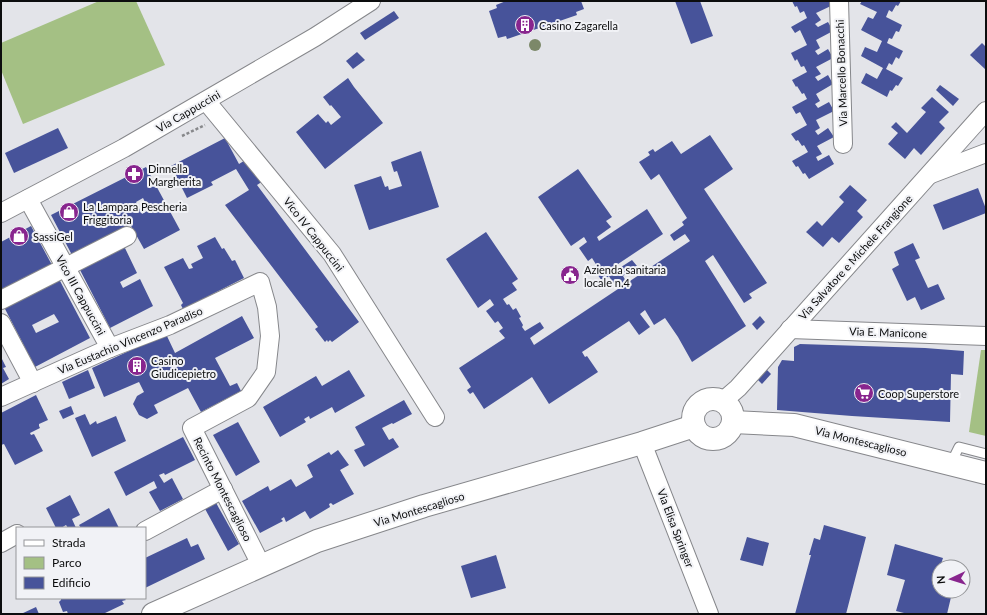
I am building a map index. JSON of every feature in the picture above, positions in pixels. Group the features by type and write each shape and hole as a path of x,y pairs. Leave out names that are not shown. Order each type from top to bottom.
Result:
{"main road":[{"path":"709,399 716,399 723,401 728,406 732,412 733,422 730,431 726,436 714,440 707,439 697,432 692,419 697,406 709,399"},
{"name":"Via Montescaglioso","path":"733,422 794,425 951,463 986,473"},
{"name":"Via Montescaglioso","path":"154,614 317,541 424,506 642,443 694,426"}],"street":[{"name":"Via Cappuccini","path":"1,213 124,148 316,37 371,1"},
{"name":"Via Marcello Bonacchi","path":"838,1 843,144"},
{"name":"Vico IV Cappuccini","path":"206,101 332,254 435,417"},
{"name":"Via Salvatore e Michele Frangione","path":"723,401 738,388 986,111"},
{"path":"928,175 986,153"},
{"name":"Vico III Cappuccini","path":"28,199 110,348"},
{"path":"1,300 127,236"},
{"name":"Via Eustachio Vincenzo Paradiso","path":"1,397 110,348 170,325 260,282"},
{"name":"Recinto Montescaglioso","path":"260,282 267,307 270,336 266,372 248,398 192,428 262,566"},
{"path":"1,323 33,383"},
{"name":"Via E. Manicone","path":"790,329 986,336"},
{"name":"Via Elisa Springer","path":"642,443 710,614"},
{"path":"146,530 223,489"},
{"path":"1,543 16,535"}],"lane":[{"path":"951,463 959,447 986,454"}],"green space":[{"path":"99,1 136,1 165,65 23,124 1,70 1,43"},
{"path":"981,350 986,350 986,436 969,432"}],"building":[{"name":"Casino Zagarella","path":"506,1 581,1 584,9 576,12 577,15 507,39 506,36 498,38 489,11 497,8 496,5"},
{"path":"675,1 700,1 713,36 691,44"},
{"path":"792,1 831,1 833,5 816,13 821,20 815,24 818,27 828,22 833,31 816,40 820,48 815,51 818,55 828,49 833,58 816,67 821,74 815,77 818,81 828,75 833,84 816,94 820,101 815,104 818,108 829,102 834,111 816,120 820,128 815,131 818,135 828,128 834,137 817,146 822,154 816,157 818,161 829,155 834,164 809,179 805,173 803,174 798,166 796,167 792,161 808,152 804,145 802,146 798,140 796,141 791,134 807,125 800,112 796,114 792,107 807,99 804,93 802,94 792,80 807,72 804,66 801,67 797,59 795,61 791,53 807,45 800,30 795,33 791,27 807,18 804,11 800,13 797,6 795,7"},
{"path":"862,1 901,1 898,6 896,5 892,12 889,10 886,17 902,25 899,32 896,31 892,39 889,38 887,43 903,51 899,59 896,57 892,65 889,63 886,69 903,78 898,86 896,85 892,91 890,90 887,97 861,83 866,73 877,79 883,68 861,56 865,47 877,52 882,41 861,30 868,17 873,19 877,12 860,4"},
{"path":"394,11 399,18 365,40 360,33"},
{"path":"982,43 986,47 986,70 970,55"},
{"path":"357,52 365,60 353,69 346,61"},
{"path":"348,78 383,123 325,169 296,132 318,114 326,123 328,121 331,125 341,117 323,97"},
{"path":"940,85 959,99 953,106 936,90"},
{"path":"932,97 949,112 939,122 945,128 921,155 914,148 905,159 888,144 898,133 891,127 896,122 907,133 926,112 921,108"},
{"path":"58,128 68,148 14,173 5,153"},
{"path":"710,135 733,169 704,189 767,283 749,294 752,298 744,303 713,255 705,261 746,326 692,362 665,318 654,325 645,310 640,314 650,327 639,335 629,321 582,352 585,357 587,356 598,372 549,404 532,377 484,409 473,392 470,394 467,390 471,387 459,368 505,338 499,331 503,328 498,321 495,323 486,311 494,305 490,299 478,308 446,259 486,232 518,279 512,283 517,290 503,299 513,310 516,308 521,317 519,318 525,331 540,322 544,328 530,338 534,345 621,287 617,281 613,283 609,276 602,281 593,268 597,266 592,258 588,261 579,248 587,242 584,237 571,246 538,197 578,169 612,217 606,221 611,227 597,237 599,241 647,209 663,234 615,265 618,269 632,260 637,266 623,276 627,283 690,241 685,234 674,241 670,235 684,225 682,222 687,218 659,174 651,180 639,162 650,155 648,152 653,149 655,152 672,141 681,154"},
{"path":"225,138 239,164 247,159 263,181 257,185 359,322 332,342 330,340 328,342 327,340 325,342 315,329 318,327 225,205 249,190 236,169 211,182 213,185 187,198 171,166"},
{"path":"421,151 439,207 369,230 354,185 381,176 385,187 388,186 389,190 402,186 397,171 394,172 391,162"},
{"path":"146,167 180,230 144,249 130,224 72,255 51,215","holes":["143,198 149,210 142,214 136,202"]},
{"path":"850,185 867,200 857,211 863,217 839,243 832,237 823,247 806,232 817,221 822,226 844,202 839,197"},
{"path":"978,188 986,209 986,213 943,230 933,205"},
{"path":"31,226 52,265 1,291 1,242"},
{"path":"215,237 222,249 224,248 232,261 235,260 244,278 183,309 181,305 183,303 164,267 183,258 189,269 193,268 191,264 203,258 197,246"},
{"path":"913,243 920,258 915,260 928,288 938,284 945,299 921,310 915,297 907,301 892,269 899,265 894,252"},
{"path":"124,246 137,273 120,282 123,288 140,279 153,306 110,328 79,268"},
{"path":"59,279 90,338 35,367 4,307","holes":["54,314 59,322 36,333 32,325"]},
{"path":"242,316 254,338 215,358 230,386 237,383 241,391 201,412 188,388 154,405 158,413 147,419 139,415 133,404 137,396 144,392 139,382 104,397 92,368 166,334 175,353"},
{"path":"760,316 765,322 757,330 752,324"},
{"name":"Coop Superstore","path":"800,344 925,348 964,351 963,375 951,374 950,422 777,410 778,367 782,360 794,361 794,347"},
{"path":"1,357 6,367 3,368 9,379 1,384"},
{"path":"765,368 771,374 762,384 756,378"},
{"path":"88,370 95,388 69,399 62,382"},
{"path":"349,370 365,396 335,413 332,407 310,419 309,416 304,419 306,422 280,437 263,407 316,376 322,386"},
{"path":"36,395 48,420 39,424 40,428 30,433 31,435 34,434 43,451 15,465 4,444 1,445 1,413"},
{"path":"404,400 412,414 382,428 389,440 393,438 399,447 364,467 354,450 365,445 355,427"},
{"path":"71,406 74,414 63,419 59,411"},
{"path":"85,414 90,425 96,421 97,424 116,416 126,441 92,457 75,418"},
{"path":"238,422 260,462 236,476 213,435"},
{"path":"183,437 195,460 165,475 164,473 159,475 164,483 172,478 183,499 160,511 149,492 157,488 154,481 126,496 114,472"},
{"path":"338,450 349,465 340,470 354,494 333,505 331,503 329,504 330,507 310,519 305,511 286,522 284,517 281,519 283,521 260,533 242,501 268,486 270,491 291,479 296,487 313,477 307,465 329,452 331,455"},
{"path":"70,495 80,515 72,519 76,527 67,527 66,525 63,527 56,527 46,508"},
{"path":"215,501 239,544 228,551 204,507"},
{"path":"109,508 118,527 80,527 79,525"},
{"path":"824,525 866,537 846,614 795,614 811,555 809,555 814,538 820,540"},
{"path":"747,537 769,543 763,566 740,560"},
{"path":"187,538 191,547 198,544 205,559 146,588 146,558"},
{"path":"895,544 943,558 931,559 931,599 951,599 947,614 908,614 896,611 905,580 887,575"},
{"path":"496,555 506,588 471,598 461,566"},
{"path":"61,600 126,600 122,601 124,604 103,614 68,614 67,611 63,612 59,602"},
{"path":"36,607 39,614 21,614"}],"place":[{"name":"Casino Zagarella","path":"525,25"},
{"name":"Dinnella Margherita","path":"134,174"},
{"name":"La Lampara Pescheria Friggitoria","path":"69,212"},
{"name":"SassiGel","path":"19,236"},
{"name":"Azienda sanitaria locale n.4","path":"570,275"},
{"name":"Casino Giudicepietro","path":"137,366"},
{"name":"Coop Superstore","path":"864,393"}]}
